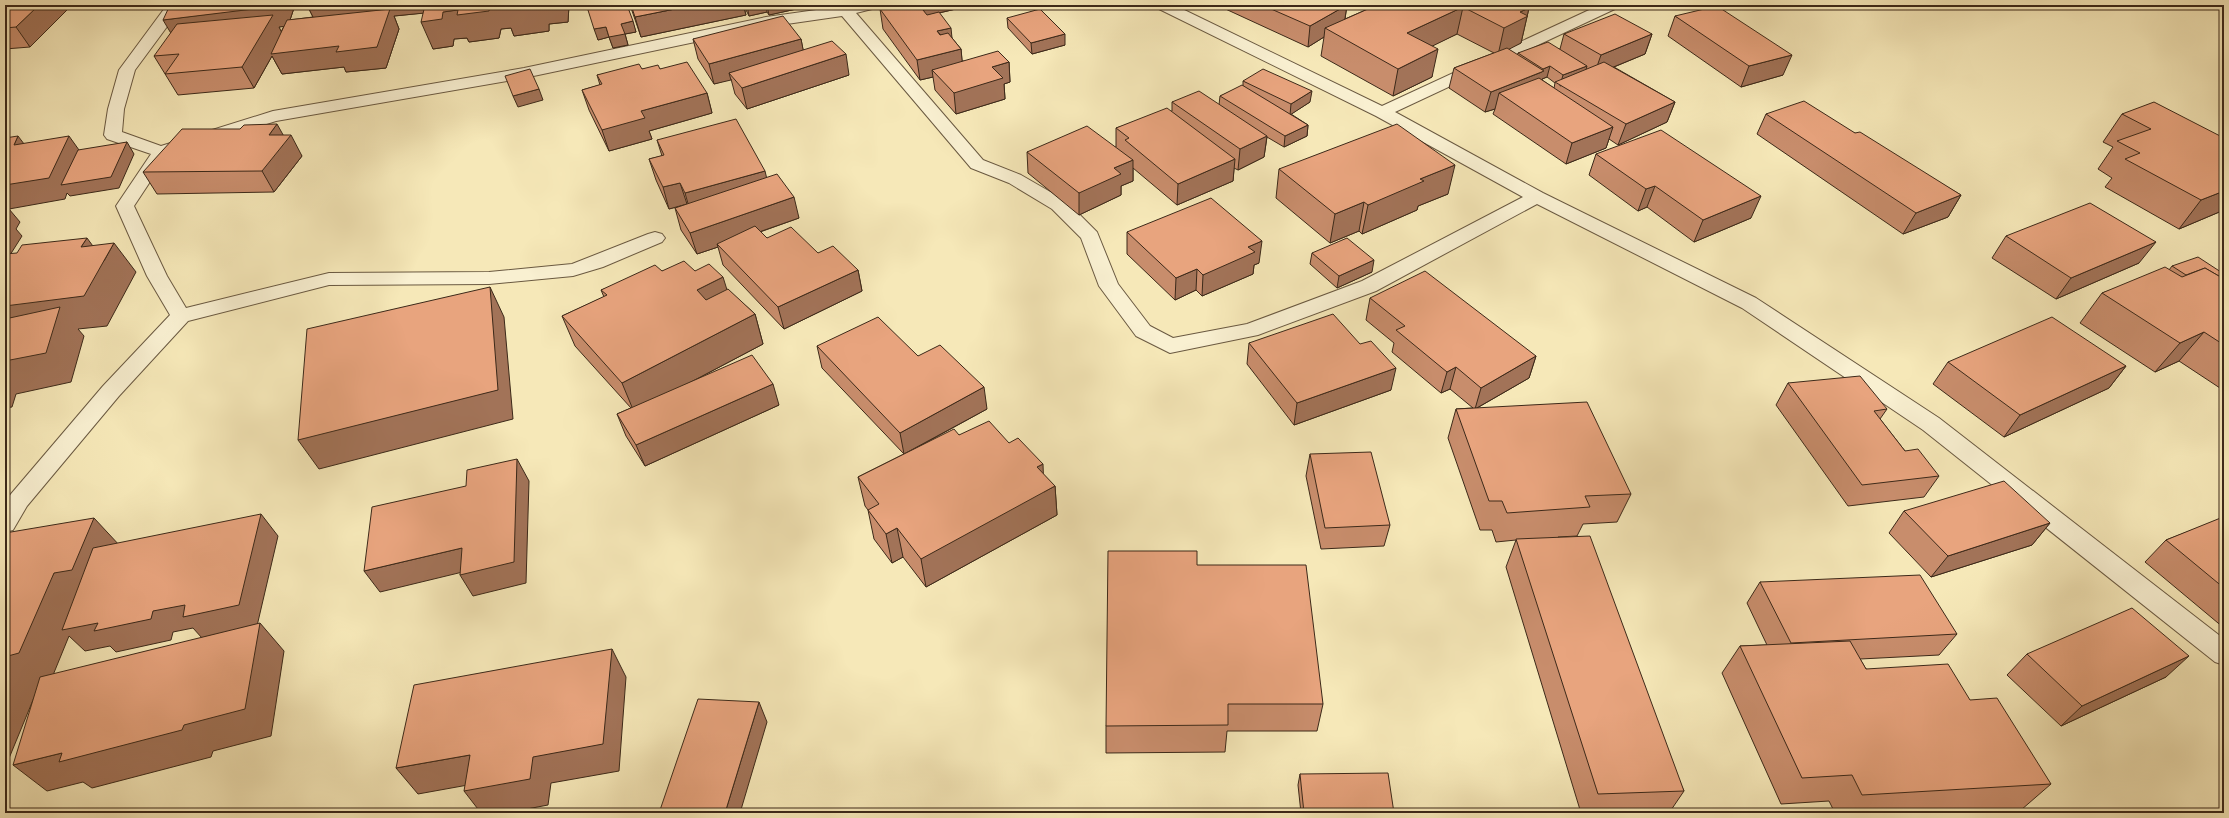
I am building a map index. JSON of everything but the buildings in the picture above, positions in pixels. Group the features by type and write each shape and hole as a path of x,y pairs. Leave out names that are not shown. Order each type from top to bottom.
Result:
{"street":[{"path":"175,5 127,70 116,109 114,135 161,152 273,116 524,73 766,22 846,11 871,5"},
{"path":"1162,5 1382,112 1537,197 1749,303 1931,424 2224,654"},
{"path":"1382,112 1612,5"},
{"path":"846,11 977,164 1015,179 1059,205 1090,236 1109,286 1143,331 1170,346 1251,330 1369,286 1537,197"},
{"path":"161,152 125,206 157,276 181,316"},
{"path":"5,523 19,500 111,391 181,316 329,279 490,278 573,270 596,263 655,238"}]}
